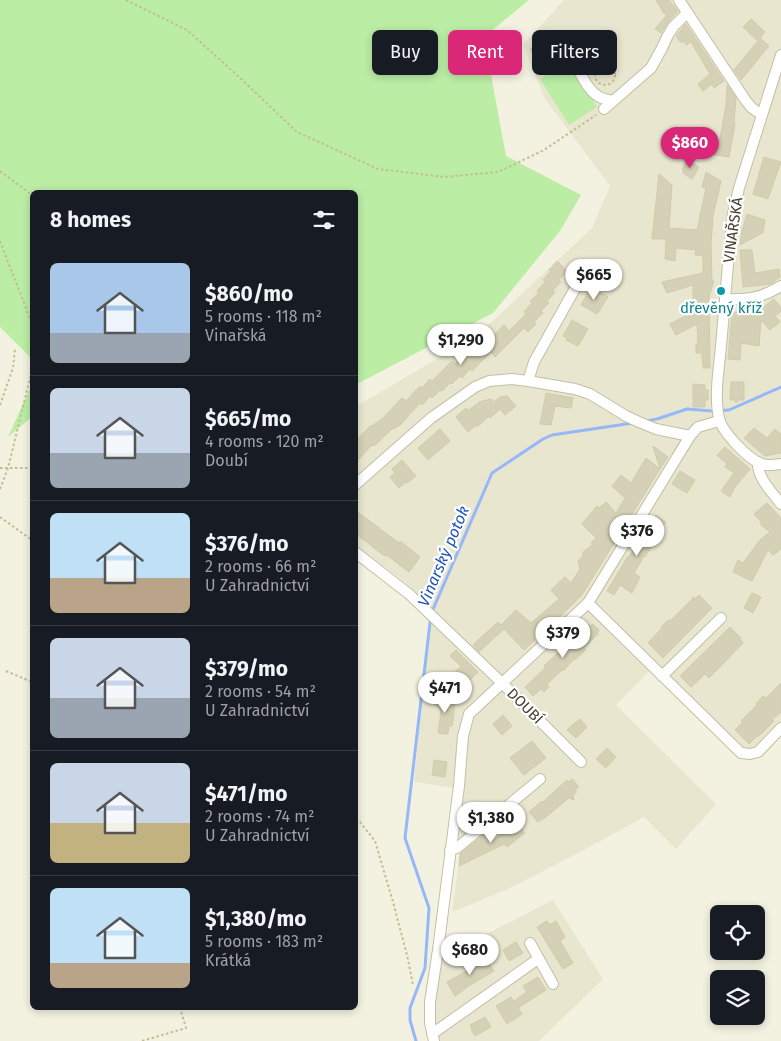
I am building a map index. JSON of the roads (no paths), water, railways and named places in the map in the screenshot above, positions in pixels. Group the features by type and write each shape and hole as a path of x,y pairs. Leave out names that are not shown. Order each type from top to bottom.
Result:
{"street":[{"path":"679,0 746,101 762,115"},
{"path":"604,110 651,68 673,26 687,13"},
{"name":"VINAŘSKÁ","path":"719,421 717,392 733,214 739,188 781,55"},
{"path":"582,75 590,90 598,96 613,101"},
{"path":"528,381 534,362 577,285"},
{"path":"725,299 747,300 759,297 781,286"},
{"path":"358,482 424,423 482,383 488,381 503,379 528,381 583,392 590,394 639,422 665,431 690,436"},
{"path":"538,959 433,1037 430,1023 430,1002 459,786 462,736 469,714 588,603 695,430 702,425 719,421 733,440 758,462 767,465 781,464"},
{"path":"758,462 757,467 760,475 781,504"},
{"name":"DOUBÍ","path":"358,554 409,594 581,762"},
{"path":"588,603 741,752 750,754 758,752 781,728"},
{"path":"662,676 720,618"},
{"path":"450,850 457,848 540,779"},
{"path":"530,943 552,984"}],"waterway":[{"name":"Vinarský potok","path":"646,421 687,409 729,410 781,387"},
{"name":"Vinarský potok","path":"416,1041 410,1020 410,1008 425,968 429,908 405,838 431,614 492,473 552,435 633,423"}],"place":[{"name":"dřevěný kříž","path":"721,291"}]}
